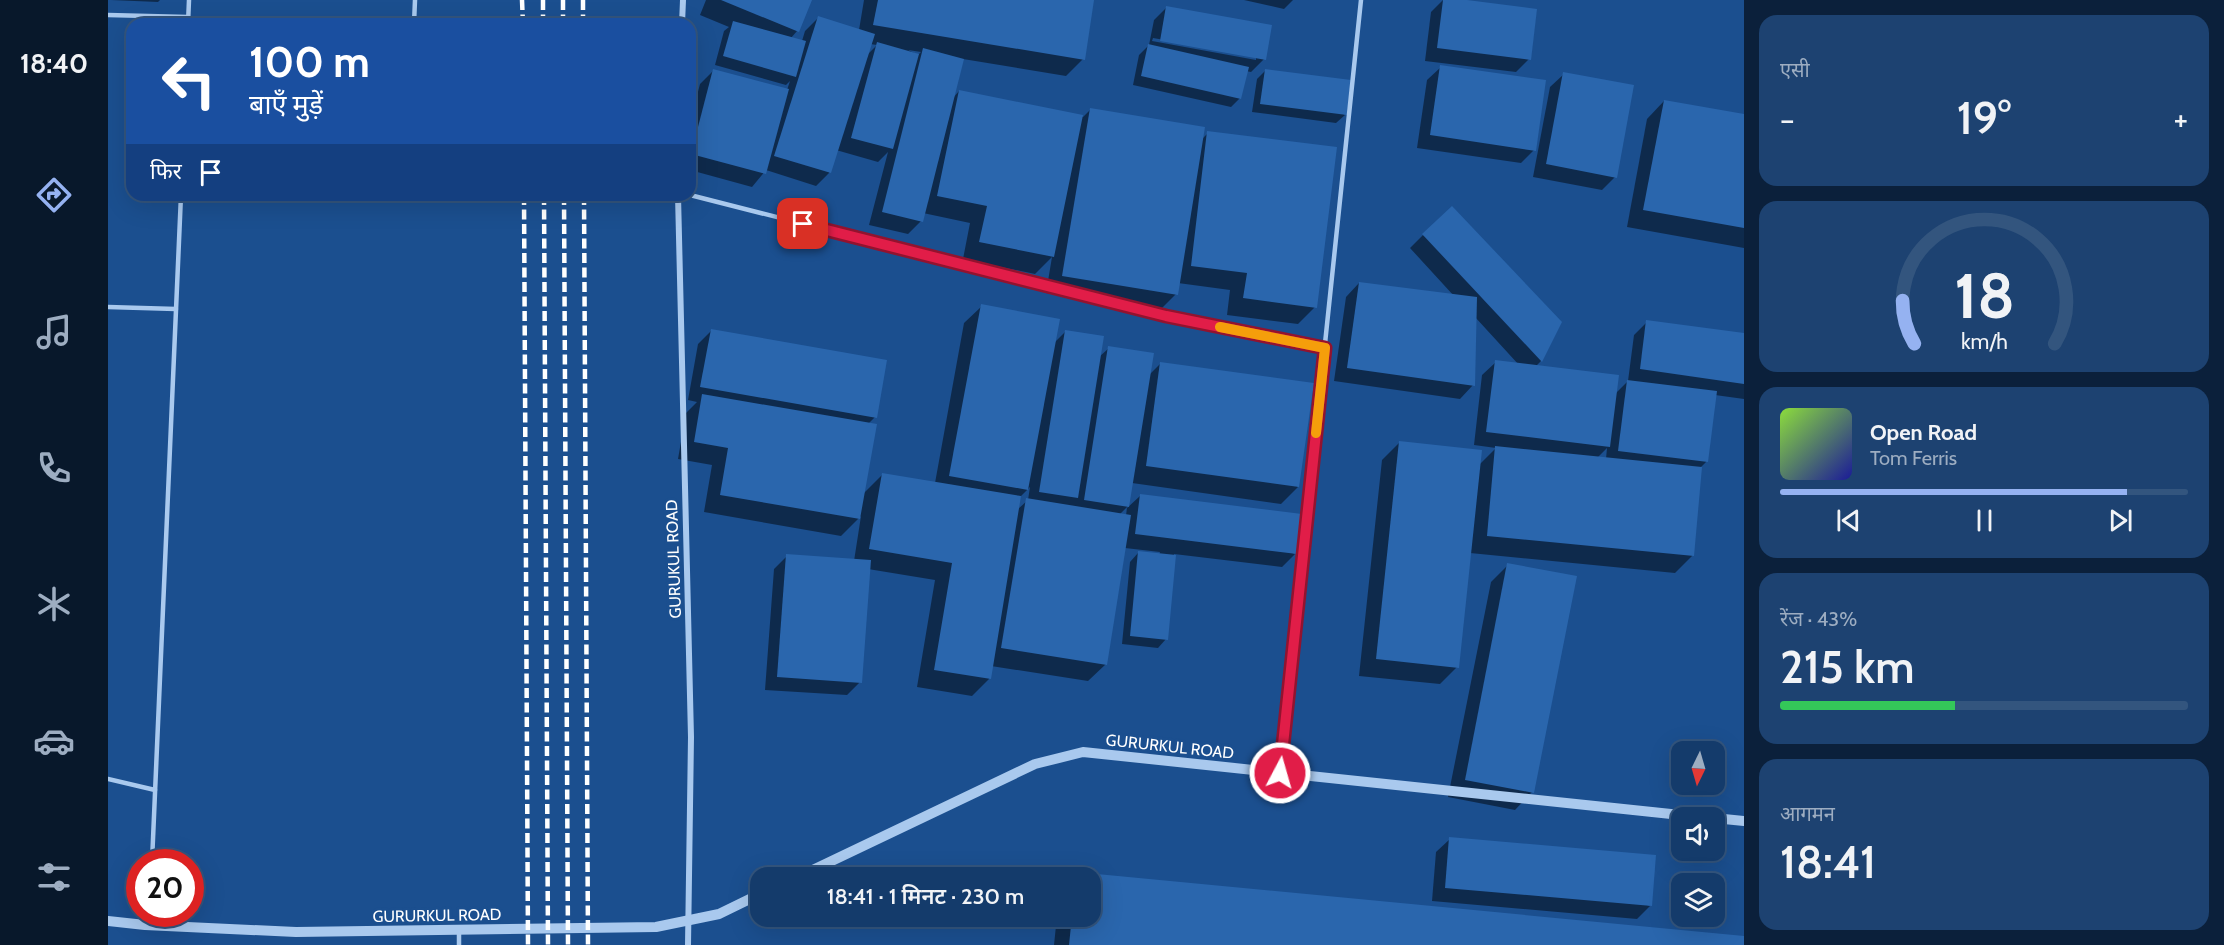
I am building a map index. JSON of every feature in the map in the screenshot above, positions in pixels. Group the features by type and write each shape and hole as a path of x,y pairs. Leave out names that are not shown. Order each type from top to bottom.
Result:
{"street":[{"path":"682,18 683,0"},
{"name":"GURUKUL ROAD","path":"678,201 691,737 688,945"},
{"name":"GURURKUL ROAD","path":"819,867 1035,764 1083,752 1671,814"},
{"path":"1725,819 1744,821"},
{"name":"GURURKUL ROAD","path":"108,921 145,925 296,932 656,927 719,914 750,899"}],"lane":[{"path":"108,15 188,17 189,0"},
{"path":"414,18 415,0"},
{"path":"1280,773 1361,0"},
{"path":"696,197 1166,316 1325,348"},
{"path":"153,849 181,201"},
{"path":"108,307 176,309"},
{"path":"108,779 155,790"},
{"path":"459,930 459,945"}],"building":[{"path":"721,0 812,0 799,32"},
{"path":"878,0 1094,0 1085,60 873,25"},
{"path":"1443,0 1467,0 1537,9 1531,60 1437,48"},
{"path":"1166,6 1272,25 1266,60 1160,41"},
{"path":"818,16 875,34 831,173 774,156"},
{"path":"733,21 806,41 796,77 723,56"},
{"path":"877,42 919,54 893,149 851,138"},
{"path":"1148,44 1249,67 1241,99 1141,76"},
{"path":"923,48 964,59 923,222 882,212"},
{"path":"1440,65 1546,80 1536,151 1430,135"},
{"path":"713,69 789,89 766,174 696,155 696,135"},
{"path":"1265,69 1351,80 1347,115 1260,104"},
{"path":"1563,72 1634,85 1617,178 1546,164"},
{"path":"959,90 1083,115 1054,257 979,242 987,206 937,196"},
{"path":"1664,100 1744,114 1744,228 1643,210"},
{"path":"1090,108 1205,127 1178,295 1062,276"},
{"path":"1207,131 1337,147 1317,308 1243,298 1247,273 1191,266"},
{"path":"1452,206 1562,322 1542,362 1422,234"},
{"path":"1359,282 1477,297 1475,386 1347,368"},
{"path":"981,304 1060,319 1028,490 949,476"},
{"path":"1646,320 1744,333 1744,384 1640,369"},
{"path":"711,329 887,360 877,418 700,387"},
{"path":"1065,330 1104,336 1078,498 1039,492"},
{"path":"1108,346 1154,353 1129,507 1084,500"},
{"path":"1495,360 1619,375 1610,447 1486,432"},
{"path":"1160,362 1314,383 1299,487 1146,466"},
{"path":"1627,380 1717,391 1708,462 1618,451"},
{"path":"702,394 877,424 860,519 720,495 728,448 694,442"},
{"path":"1399,441 1482,450 1459,668 1376,659"},
{"path":"1495,446 1702,467 1694,556 1487,536"},
{"path":"882,473 1021,496 991,679 934,670 952,563 869,549"},
{"path":"1140,494 1302,514 1297,554 1135,534"},
{"path":"1026,498 1131,515 1107,665 1001,648"},
{"path":"1138,551 1176,555 1168,640 1130,636"},
{"path":"786,554 871,560 862,683 777,677"},
{"path":"1507,563 1577,576 1534,793 1465,780"},
{"path":"1449,837 1656,855 1652,906 1445,888"},
{"path":"1101,874 1744,936 1744,945 1069,945 1071,927 1101,927"}],"railway":[{"path":"522,0 523,18"},
{"path":"543,0 543,18"},
{"path":"563,0 563,18"},
{"path":"583,0 583,18"},
{"path":"524,201 528,945"},
{"path":"544,201 548,945"},
{"path":"564,201 568,945"},
{"path":"584,201 588,945"}],"slow traffic":[{"path":"1220,327 1325,348 1316,433"}],"route":[{"path":"803,224 1166,316 1325,348 1280,773"}]}
